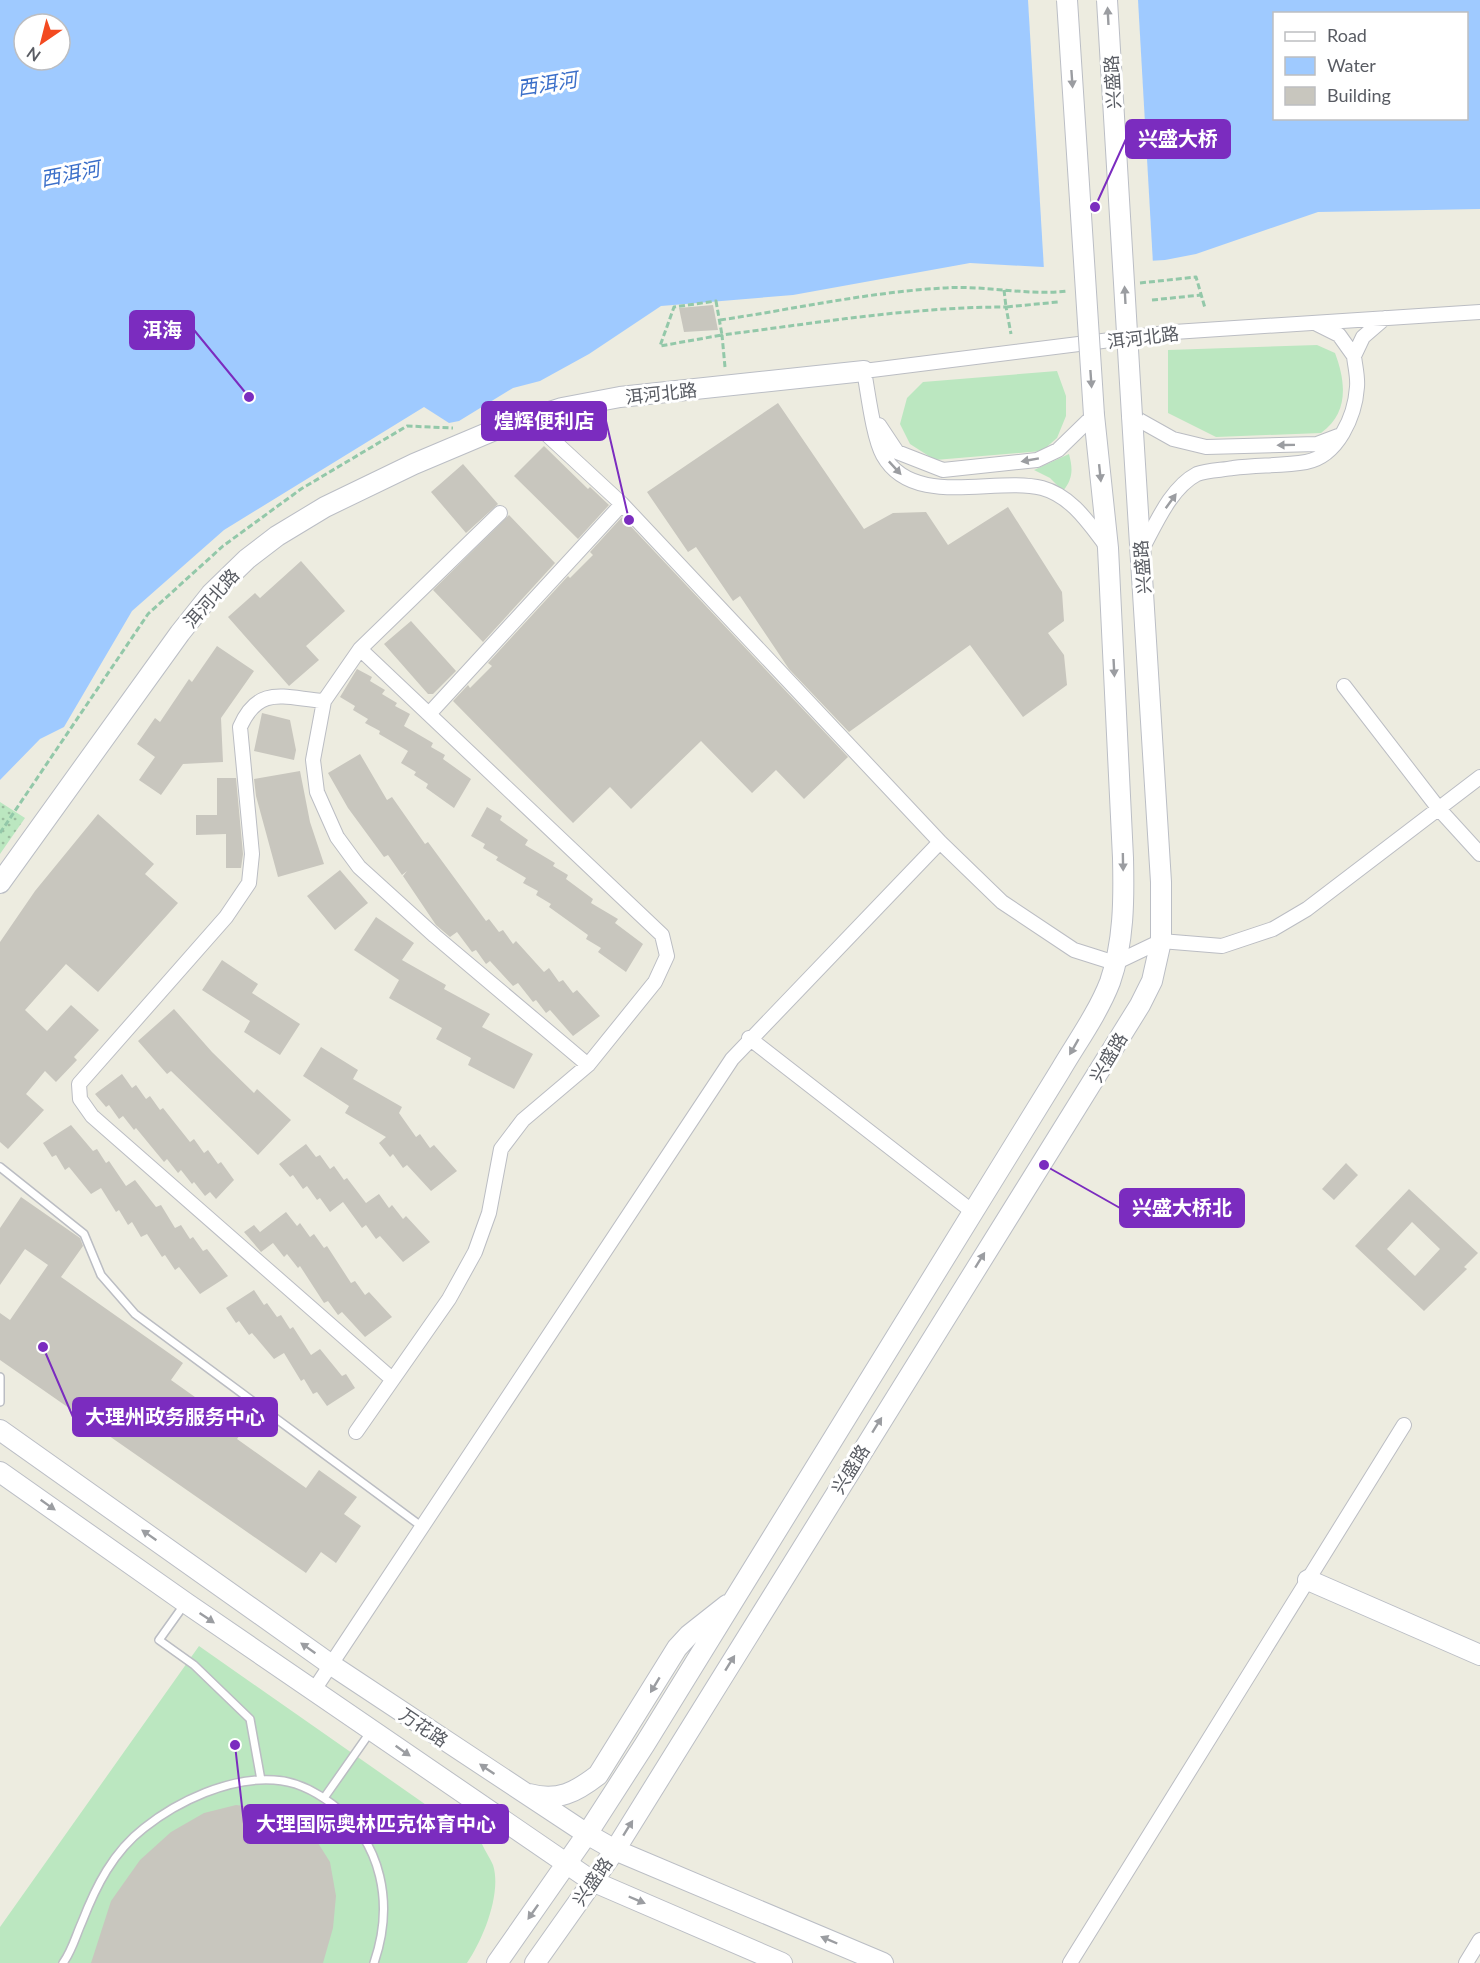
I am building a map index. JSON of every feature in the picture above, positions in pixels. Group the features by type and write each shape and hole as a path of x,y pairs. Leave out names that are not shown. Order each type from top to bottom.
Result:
{"street":[{"name":"兴盛路","path":"497,1963 587,1834 736,1598 1103,996 1115,963 1124,905 1124,858 1108,548 1094,415 1067,0"},
{"name":"兴盛路","path":"535,1963 615,1850 1128,1024 1152,981 1161,941 1161,871 1107,0"},
{"name":"洱河北路","path":"0,883 180,633 211,594 247,559 277,536 325,507 414,464 497,429 562,408 620,397 864,371 1174,333 1480,312"},
{"path":"1354,356 1363,337 1385,318"},
{"path":"1141,551 1167,506 1182,487 1198,474 1256,465 1309,462 1328,450 1343,434 1353,412 1358,386 1354,356 1339,335 1312,323"},
{"path":"864,371 883,455 903,477 926,484 953,487 1041,488 1060,496 1083,515 1108,548"},
{"path":"873,415 897,452 943,470 1037,460 1058,450 1094,415"},
{"path":"1132,416 1173,439 1206,447 1317,444 1343,434"},
{"path":"529,418 622,504 940,842 1002,902 1074,950 1115,963 1161,941 1222,946 1273,929 1307,909 1480,777"},
{"path":"429,714 622,504"},
{"path":"500,513 360,649 324,701 313,760 317,792 337,837 359,867 588,1065"},
{"path":"356,1432 449,1299 475,1252 489,1212 501,1149 523,1120 588,1065 655,982 667,956 662,935 360,649"},
{"path":"1344,686 1439,809 1480,854"},
{"path":"324,701 266,696 248,707 240,727 252,854 249,883 226,916 79,1084 80,1099 92,1116 392,1379"},
{"path":"314,1690 732,1059 749,1038 940,842"},
{"path":"749,1038 973,1212"},
{"path":"1070,1963 1404,1425"},
{"name":"万花路","path":"0,1430 330,1664 587,1834 615,1850 883,1963"},
{"name":"万花路","path":"0,1472 186,1603 592,1881 782,1963"},
{"path":"1308,1580 1480,1655"},
{"path":"521,1792 546,1799 555,1798 585,1785 598,1774 677,1648 688,1635 736,1598"},
{"path":"1466,1963 1480,1940"}],"lane":[{"path":"0,1167 84,1234 101,1275 135,1314 421,1526"},
{"path":"0,1181 6,1173"},
{"path":"0,1377 0,1402"},
{"path":"186,1603 159,1640 194,1665 250,1719 261,1779"},
{"path":"324,1798 371,1730"},
{"path":"63,1963 109,1865 143,1828 191,1799 234,1784 261,1779 293,1783 324,1798 357,1826 372,1848 382,1890 383,1927 374,1963"}],"path":[{"path":"1140,283 1196,277 1205,308"},
{"path":"720,320 877,294 945,288 1049,293 1072,291"},
{"path":"1004,290 1011,334"},
{"path":"1152,300 1201,295"},
{"path":"725,367 722,335 720,320 716,301 674,307 660,346 722,335 963,307 1006,307 1058,302"}],"green space":[{"path":"1317,345 1335,353 1343,386 1341,407 1337,416 1321,433 1216,437 1168,413 1168,350"},
{"path":"1057,371 1066,396 1066,416 1057,438 1042,451 935,460 910,444 900,424 907,398 923,382"},
{"path":"1069,454 1071,474 1063,491 1050,478 1034,470"},
{"path":"0,802 25,818 0,854"},
{"path":"199,1646 482,1844 493,1865 495,1889 485,1929 467,1963 0,1963 0,1927"}],"water":[{"name":"西洱河","path":"0,0 1480,0 1480,209 1318,212 1196,254 1165,260 1043,267 970,263 793,295 661,306 589,354 540,381 513,388 459,421 449,423 424,407 224,530 132,611 64,727 40,739 0,780"}],"pier":[{"path":"1028,0 1138,0 1153,264 1044,270"}],"building":[{"path":"713,305 718,330 684,332 679,308"},
{"path":"778,403 864,529 893,513 926,512 948,545 1008,507 1062,592 1064,621 1048,633 1064,655 1067,685 1023,717 970,645 849,732 789,669 740,596 733,601 696,547 688,552 647,492"},
{"path":"544,446 588,489 590,487 609,505 578,539 514,476"},
{"path":"463,464 498,504 466,533 431,492"},
{"path":"509,515 555,563 483,642 433,590"},
{"path":"622,517 848,757 804,799 776,770 752,793 701,741 631,809 610,787 573,823 453,701 468,685 470,688 492,666 488,663 568,576 570,578 593,555 590,552"},
{"path":"301,561 345,611 306,646 319,660 289,686 228,617 255,593 260,598"},
{"path":"411,621 456,671 433,694 428,694 384,644"},
{"path":"217,646 254,671 221,718 223,762 183,764 161,795 139,780 155,757 137,744 155,718 160,722 189,679 192,682"},
{"path":"357,669 372,677 370,681 385,690 382,694 397,703 395,706 410,714 404,726 433,743 431,747 445,755 443,759 471,779 454,808 426,788 428,784 414,775 416,772 401,763 408,751 365,723 368,719 353,710 355,706 340,697"},
{"path":"262,713 290,720 296,750 294,760 254,751"},
{"path":"360,754 387,800 392,797 425,844 428,842 486,921 489,919 499,932 503,930 513,944 516,941 544,972 549,968 559,982 563,980 573,993 577,990 600,1016 573,1036 550,1010 546,1013 536,1000 533,1002 518,983 513,986 490,961 486,964 476,950 472,952 457,932 450,937 436,925 403,876 407,871 402,875 388,855 384,857 348,808 328,773"},
{"path":"300,771 310,822 324,864 278,877 256,796 254,779"},
{"path":"217,778 236,778 243,854 241,868 226,868 226,834 196,835 196,815 217,815"},
{"path":"487,807 502,816 500,820 528,840 525,845 555,863 553,866 568,875 566,879 593,899 591,903 618,919 615,923 643,944 626,972 598,952 601,948 586,939 588,935 549,907 551,904 536,895 538,891 523,883 526,878 496,860 498,857 483,848 485,844 471,836"},
{"path":"98,814 154,864 145,874 178,903 98,992 66,964 25,1010 47,1031 71,1005 99,1030 74,1057 77,1060 56,1082 45,1071 26,1094 44,1110 8,1149 0,1142 0,942 35,891"},
{"path":"340,870 368,903 335,930 307,896"},
{"path":"376,917 414,943 402,960 446,985 444,989 490,1014 482,1027 533,1054 514,1089 468,1065 471,1058 436,1039 442,1028 389,998 399,980 354,950"},
{"path":"222,960 258,984 252,993 300,1024 280,1055 244,1032 250,1021 202,990"},
{"path":"174,1009 212,1052 254,1093 257,1089 291,1120 258,1155 171,1071 167,1074 138,1041"},
{"path":"321,1047 358,1070 353,1079 402,1107 399,1113 416,1137 420,1134 430,1148 434,1145 457,1171 431,1191 407,1165 403,1168 393,1154 390,1157 379,1143 386,1137 345,1113 349,1106 303,1076"},
{"path":"122,1074 132,1088 136,1085 146,1099 150,1096 160,1110 163,1108 190,1142 194,1139 204,1153 208,1150 218,1164 221,1162 234,1180 216,1199 210,1192 205,1196 181,1170 178,1173 167,1159 164,1162 136,1128 134,1130 123,1116 119,1119 109,1105 106,1107 95,1094"},
{"path":"71,1125 93,1151 97,1149 106,1163 109,1161 126,1186 135,1180 156,1207 161,1205 175,1228 181,1225 190,1239 193,1237 203,1251 207,1249 228,1276 200,1294 179,1267 175,1270 165,1255 162,1257 147,1234 141,1237 132,1222 128,1225 119,1210 116,1212 101,1188 91,1194 69,1167 65,1170 56,1155 52,1157 43,1143"},
{"path":"306,1144 316,1157 320,1155 330,1169 334,1166 344,1180 347,1178 366,1203 379,1194 389,1208 392,1205 403,1219 406,1216 430,1242 403,1262 380,1236 376,1239 366,1225 362,1228 343,1202 330,1212 320,1198 317,1200 307,1186 303,1189 293,1175 290,1177 279,1164"},
{"path":"1346,1163 1358,1175 1334,1200 1322,1189"},
{"path":"1409,1189 1478,1253 1464,1267 1467,1269 1424,1311 1355,1246","holes":["1412,1222 1440,1249 1415,1276 1387,1249"]},
{"path":"21,1197 80,1238 83,1246 61,1277 183,1363 171,1380 243,1431 237,1439 306,1488 319,1470 357,1497 344,1514 361,1526 336,1563 321,1552 306,1573 0,1360 0,1313 10,1320 48,1265 25,1249 0,1285 0,1228"},
{"path":"286,1212 297,1226 300,1223 310,1237 314,1234 324,1248 327,1246 351,1283 355,1281 365,1295 369,1292 392,1317 365,1337 342,1312 338,1315 328,1301 324,1303 300,1266 298,1268 287,1254 284,1257 273,1243 261,1252 244,1232 254,1225 260,1232"},
{"path":"254,1290 264,1305 267,1303 277,1317 281,1315 290,1329 293,1327 311,1355 320,1349 342,1376 346,1374 355,1388 327,1406 317,1392 313,1394 304,1379 301,1381 284,1353 274,1359 252,1333 249,1335 239,1321 236,1323 226,1308"},
{"path":"236,1805 268,1809 294,1821 313,1835 330,1862 336,1896 333,1928 323,1963 91,1963 111,1901 140,1860 171,1832 204,1813"}],"place":[{"name":"兴盛大桥","path":"1095,207"},
{"name":"洱海","path":"249,397"},
{"name":"煌辉便利店","path":"629,520"},
{"name":"兴盛大桥北","path":"1044,1165"},
{"name":"大理州政务服务中心","path":"43,1347"},
{"name":"大理国际奥林匹克体育中心","path":"235,1745"}]}
